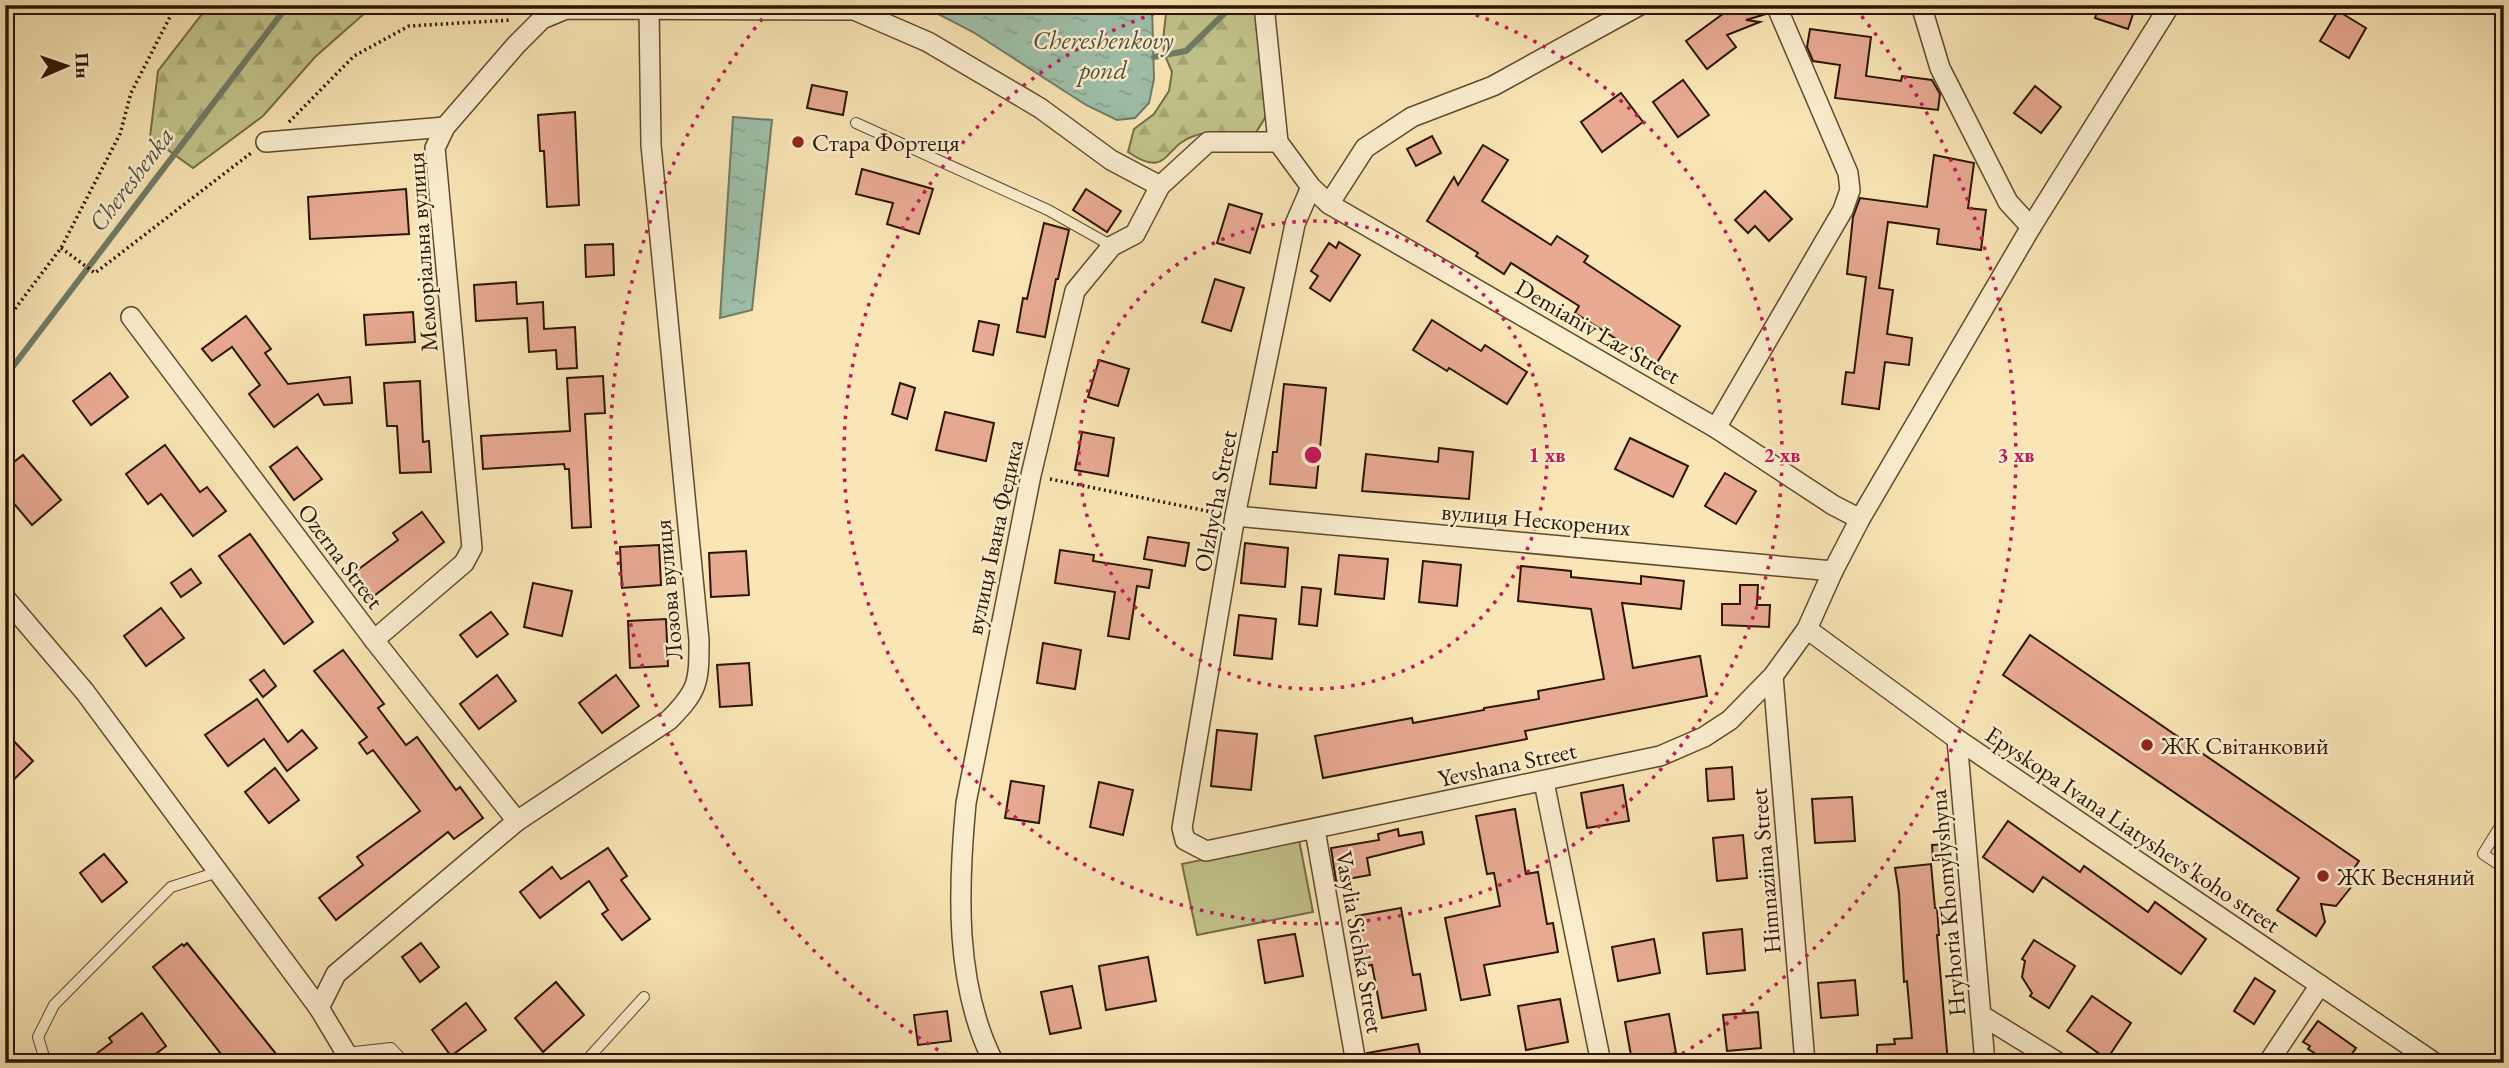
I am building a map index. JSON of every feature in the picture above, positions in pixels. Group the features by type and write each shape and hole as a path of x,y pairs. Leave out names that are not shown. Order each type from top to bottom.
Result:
{"street":[{"path":"1264,5 1278,142"},
{"path":"1329,204 1365,148 1412,117 1493,86 1640,5"},
{"path":"1716,428 1843,210 1850,190 1849,173 1776,5"},
{"path":"1921,5 1940,68 2008,202 2031,227"},
{"name":"Yevshana Street","path":"1182,828 1185,840 1206,851 1315,830 1660,756 1704,737 1730,720 1773,676 1807,629 1860,519 2031,227 2169,5"},
{"name":"Лозова вулиця","path":"319,1008 336,974 517,821 669,720 689,700 699,677 699,640 651,145 649,8"},
{"name":"Меморіальна вулиця","path":"374,640 464,564 472,548 435,149 445,127 542,19 566,9 854,10 928,42 1040,108 1111,160 1160,186"},
{"path":"266,142 445,127"},
{"name":"вулиця Івана Федика","path":"994,1063 973,1009 965,970 961,851 966,803 1031,475 1075,291 1112,246 1135,234 1160,186 1208,142 1278,142"},
{"name":"Demianiv Laz Street","path":"1278,142 1311,187 1329,204 1716,428 1833,505 1860,519"},
{"name":"Olzhycha Street","path":"1182,828 1236,516 1295,224 1311,187"},
{"name":"Ozerna Street","path":"131,317 374,640 517,821"},
{"name":"вулиця Нескорених","path":"1236,516 1833,571"},
{"path":"5,598 85,692 319,1008 342,1058"},
{"name":"Epyskopa Ivana Liatyshevs'koho street","path":"1807,629 1957,739 2435,1063"},
{"name":"Himnaziina Street","path":"1773,676 1805,1063"},
{"name":"Hryhoria Khomylyshyna","path":"1957,739 1985,1063"},
{"path":"1544,782 1601,1063"},
{"name":"Vasylia Sichka Street","path":"1315,830 1356,1063"},
{"path":"2268,1063 2320,985"},
{"path":"1981,1015 2059,1063"}],"lane":[{"path":"856,123 1048,210 1112,246"},
{"path":"2504,820 2483,854 2504,868"},
{"path":"46,1063 38,1037 54,1005 171,887 218,872"},
{"path":"584,1063 644,997"},
{"path":"342,1058 391,1048 405,1063"}],"path":[{"path":"5,322 61,248 120,134 131,93 176,5"},
{"path":"61,248 95,273 266,142 354,56 409,26 542,19"},
{"path":"1031,475 1236,516"}],"green space":[{"path":"209,5 374,5 315,57 263,116 193,168 150,137 158,71"},
{"path":"1167,5 1259,5 1268,103 1265,118 1255,134 1200,134 1184,141 1159,162 1151,163 1128,152 1134,129 1154,114 1169,91 1172,72 1164,53 1163,40"},
{"path":"1299,840 1313,912 1197,935 1182,864"}],"water":[{"name":"Chereshenkovy pond","path":"921,5 1152,5 1154,79 1149,103 1135,118 1117,120 1086,105 973,32"},
{"path":"733,117 772,120 752,310 720,318"}],"building":[{"path":"1735,5 1764,5 1766,14 1746,20 1760,22 1727,35 1736,47 1707,69 1686,41"},
{"path":"2099,5 2136,5 2128,29 2095,18"},
{"path":"2338,11 2366,28 2349,58 2320,41"},
{"path":"1810,29 1871,37 1866,76 1901,81 1902,76 1932,80 1940,94 1938,110 1835,98 1840,65 1813,61 1807,47"},
{"path":"1683,80 1709,115 1678,137 1653,102"},
{"path":"812,85 847,92 843,115 807,108"},
{"path":"2035,86 2061,107 2041,133 2014,113"},
{"path":"1621,93 1643,122 1602,152 1581,122"},
{"path":"575,112 579,205 547,207 544,151 540,151 538,115"},
{"path":"1432,136 1441,153 1416,166 1407,149"},
{"path":"1483,145 1508,160 1482,201 1551,245 1557,236 1588,256 1584,262 1680,326 1656,364 1575,313 1579,306 1511,263 1504,274 1476,256 1478,253 1427,221 1454,177 1458,185"},
{"path":"1934,155 1974,163 1968,208 1986,210 1981,250 1937,244 1939,229 1888,222 1879,288 1893,290 1887,334 1912,338 1909,365 1885,362 1879,409 1842,404 1846,372 1854,373 1866,277 1847,274 1853,217 1860,198 1927,207"},
{"path":"862,169 933,189 919,234 887,224 893,203 856,194"},
{"path":"406,189 409,234 310,239 308,197"},
{"path":"1086,189 1121,211 1107,232 1073,210"},
{"path":"1765,191 1792,219 1769,241 1755,226 1748,233 1735,220"},
{"path":"1229,204 1262,214 1250,253 1217,243"},
{"path":"1044,223 1069,230 1045,337 1017,332 1023,298 1027,299"},
{"path":"1339,242 1360,255 1330,301 1310,288 1318,276 1311,271 1329,243 1336,248"},
{"path":"613,244 614,275 586,277 585,245"},
{"path":"1215,279 1244,288 1231,331 1202,322"},
{"path":"516,282 517,304 543,302 544,329 575,327 577,368 557,369 556,350 529,352 527,318 476,321 474,285"},
{"path":"413,312 415,342 366,345 364,315"},
{"path":"246,316 271,349 265,353 288,384 350,377 352,403 324,405 318,394 274,427 249,394 260,385 232,347 212,361 202,349"},
{"path":"1432,320 1481,351 1485,345 1527,372 1507,404 1449,368 1447,371 1413,350"},
{"path":"979,321 999,325 993,355 973,351"},
{"path":"1099,360 1129,369 1118,406 1088,397"},
{"path":"110,373 128,397 91,425 73,401"},
{"path":"603,376 605,413 585,414 591,527 572,528 569,469 565,469 564,464 483,469 481,436 570,431 567,378"},
{"path":"420,381 423,442 429,441 431,472 400,473 397,426 387,426 384,383"},
{"path":"900,383 915,388 907,419 892,414"},
{"path":"1284,384 1326,388 1316,488 1270,484 1273,452 1277,452"},
{"path":"945,412 994,423 986,461 936,450"},
{"path":"1082,432 1114,438 1108,476 1075,470"},
{"path":"1630,438 1688,466 1673,497 1615,469"},
{"path":"165,445 200,492 207,487 226,511 193,536 161,494 148,504 126,474"},
{"path":"297,447 322,479 294,500 270,467"},
{"path":"1439,448 1473,452 1469,499 1362,491 1366,454 1438,462"},
{"path":"23,455 61,500 32,525 5,493 5,469"},
{"path":"1725,473 1756,491 1736,524 1705,506"},
{"path":"422,512 444,542 366,602 348,577 398,540 393,533"},
{"path":"250,534 313,622 284,644 219,556"},
{"path":"1148,537 1189,543 1185,566 1144,559"},
{"path":"1245,543 1288,548 1285,587 1241,583"},
{"path":"659,545 661,585 622,588 620,547"},
{"path":"1060,550 1094,555 1093,561 1152,570 1149,588 1137,586 1129,639 1108,636 1115,592 1055,583"},
{"path":"746,551 749,595 711,597 709,553"},
{"path":"1339,555 1388,559 1384,599 1335,594"},
{"path":"1423,561 1461,565 1457,606 1419,602"},
{"path":"1521,566 1571,571 1571,577 1641,584 1641,576 1684,581 1681,609 1622,603 1633,668 1700,656 1707,696 1525,731 1527,739 1323,778 1315,736 1412,718 1413,723 1484,710 1539,699 1538,691 1604,679 1591,609 1518,601"},
{"path":"191,569 201,583 181,597 171,583"},
{"path":"533,583 572,591 562,636 524,627"},
{"path":"1740,585 1758,585 1757,605 1770,605 1769,627 1722,625 1722,604 1740,604"},
{"path":"1302,587 1321,589 1317,626 1299,624"},
{"path":"161,608 184,638 146,666 124,636"},
{"path":"491,612 508,634 477,657 460,635"},
{"path":"1239,615 1276,619 1272,659 1234,655"},
{"path":"666,619 668,666 630,668 628,621"},
{"name":"ЖК Світанковий","path":"2030,635 2359,861 2351,873 2352,886 2336,906 2321,904 2325,922 2316,936 2277,910 2299,878 2003,675"},
{"path":"1043,643 1081,650 1075,689 1037,683"},
{"path":"343,650 384,704 378,708 406,745 417,737 456,790 460,787 483,818 454,839 448,832 336,920 319,898 363,865 357,857 420,811 373,750 367,754 359,743 367,737 314,671"},
{"path":"749,663 752,705 720,707 717,665"},
{"path":"264,670 276,686 263,697 250,680"},
{"path":"497,675 516,701 479,729 460,704"},
{"path":"616,675 639,706 602,733 579,703"},
{"path":"257,699 288,742 302,730 317,748 287,771 264,739 228,766 205,735"},
{"path":"1217,730 1257,734 1251,790 1211,786"},
{"path":"5,732 33,761 5,788"},
{"path":"1732,767 1734,799 1708,801 1706,769"},
{"path":"275,768 299,800 269,823 245,792"},
{"path":"1011,781 1044,786 1039,823 1005,818"},
{"path":"1099,782 1133,790 1123,835 1090,827"},
{"path":"1623,785 1629,821 1587,828 1581,793"},
{"path":"1852,797 1855,841 1815,843 1812,799"},
{"path":"1515,809 1526,874 1538,872 1547,924 1553,923 1558,952 1484,965 1490,995 1461,1000 1445,918 1500,906 1494,873 1487,874 1476,816"},
{"path":"2008,821 2080,872 2084,866 2148,912 2155,902 2206,939 2181,974 2043,877 2033,892 1983,857"},
{"path":"1398,829 1399,836 1422,832 1424,844 1367,858 1370,875 1336,881 1331,848 1379,840 1378,834"},
{"path":"1743,835 1747,878 1717,881 1713,838"},
{"path":"1948,844 1949,859 1933,860 1932,845"},
{"path":"608,848 627,876 621,880 650,919 622,940 602,914 608,910 589,881 540,918 520,892 552,867 561,879"},
{"path":"104,854 127,882 102,902 80,873"},
{"path":"1931,864 1937,908 1948,1063 1877,1063 1877,1045 1895,1044 1894,1039 1912,1038 1907,981 1904,982 1895,868"},
{"path":"1401,908 1413,975 1420,974 1426,1010 1382,1018 1372,965 1365,966 1356,916"},
{"path":"1742,929 1745,970 1707,974 1703,933"},
{"path":"1295,934 1303,976 1265,983 1258,940"},
{"path":"1654,939 1660,973 1618,981 1612,947"},
{"path":"2034,940 2075,966 2049,1008 2030,996 2032,993 2022,977 2025,961 2022,959"},
{"path":"187,943 277,1055 266,1063 228,1063 153,967"},
{"path":"421,943 439,967 420,982 402,957"},
{"path":"1148,957 1156,1001 1106,1010 1099,966"},
{"path":"2255,978 2275,991 2254,1024 2234,1011"},
{"path":"1855,980 1858,1015 1821,1018 1818,983"},
{"path":"556,982 584,1015 543,1052 515,1018"},
{"path":"1072,986 1081,1028 1050,1034 1041,992"},
{"path":"2092,996 2131,1023 2107,1059 2067,1031"},
{"path":"1560,999 1568,1042 1526,1050 1518,1006"},
{"path":"466,1003 486,1030 451,1056 432,1030"},
{"path":"947,1011 951,1041 918,1045 914,1015"},
{"path":"1758,1012 1761,1048 1727,1051 1723,1015"},
{"path":"142,1013 166,1046 144,1063 84,1063 112,1042 109,1038"},
{"path":"1669,1014 1676,1053 1632,1061 1625,1022"},
{"path":"2318,1021 2356,1048 2345,1063 2315,1063 2319,1056 2303,1042"},
{"path":"1418,1044 1422,1063 1368,1063 1367,1053"}],"waterway":[{"name":"Chereshenka","path":"5,377 288,5"},
{"path":"1154,57 1186,51 1233,5"}],"place":[{"name":"Стара Фортеця","path":"798,142"},
{"name":"ЖК Світанковий","path":"2147,745"},
{"name":"ЖК Весняний","path":"2323,876"}]}
